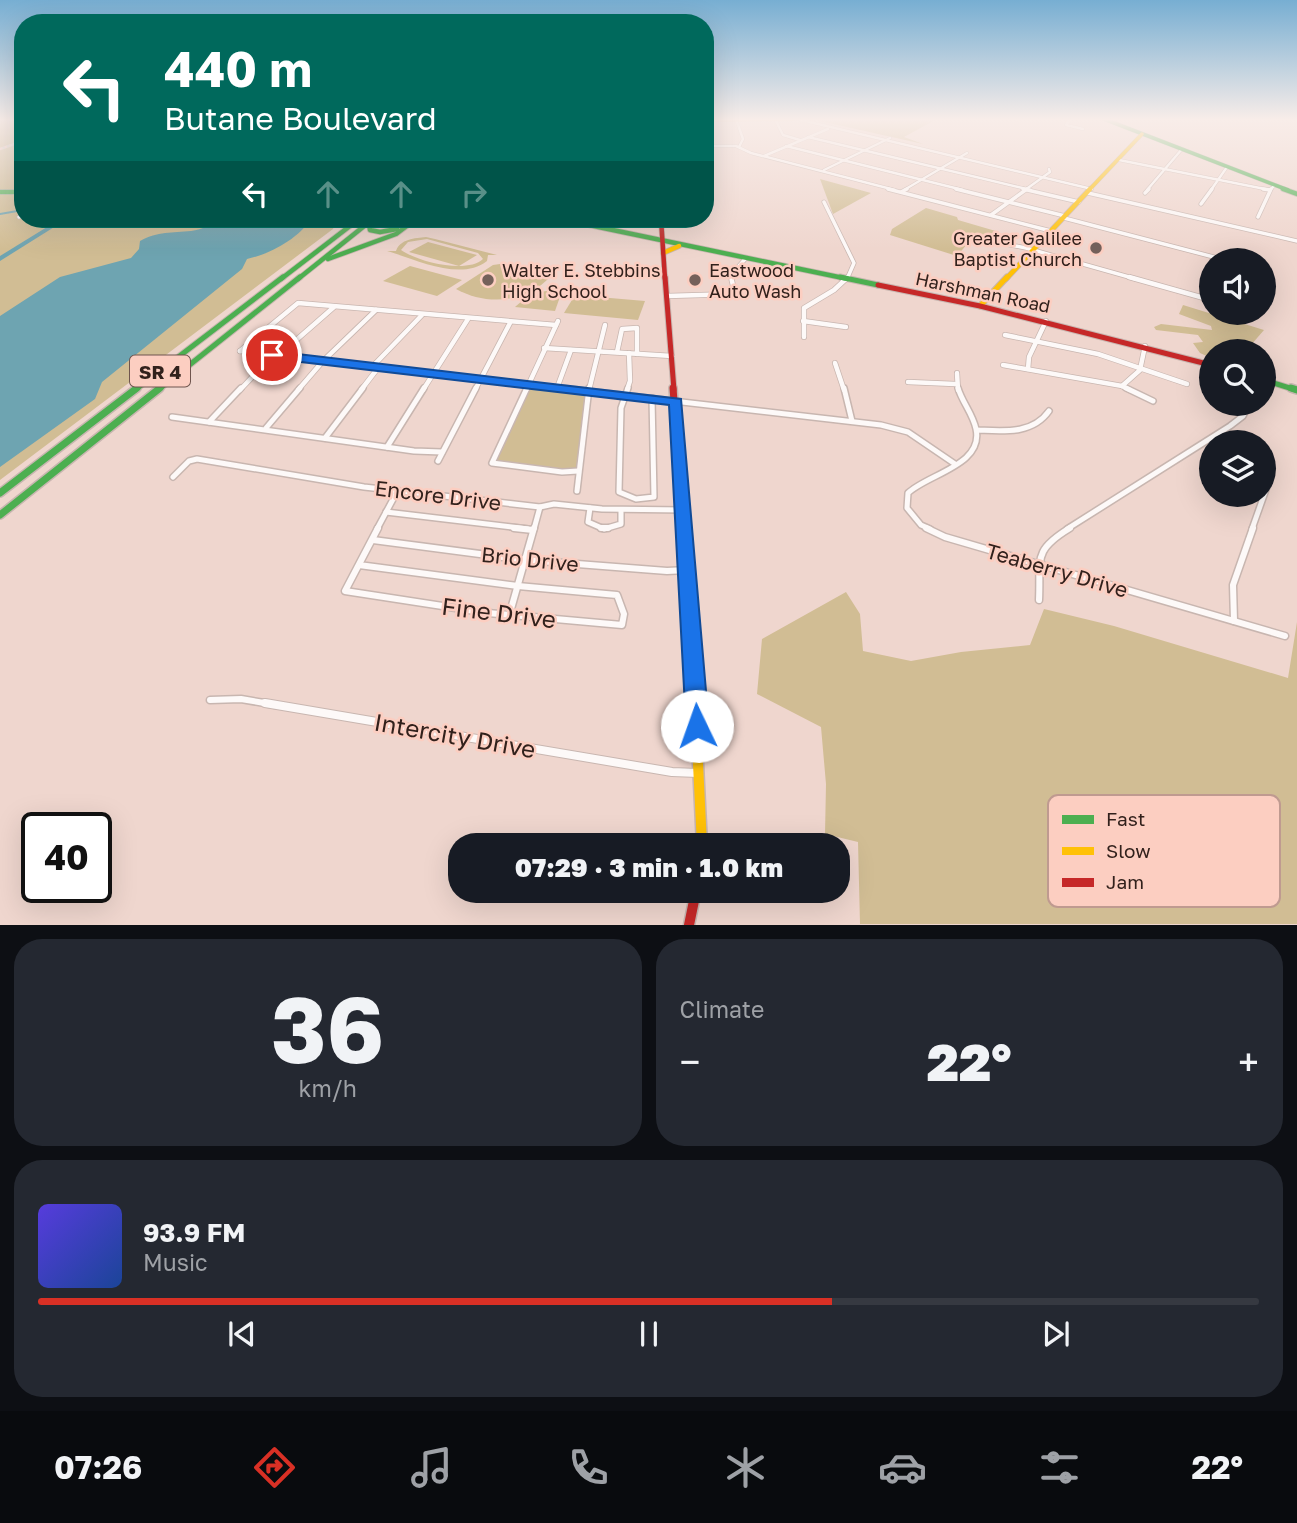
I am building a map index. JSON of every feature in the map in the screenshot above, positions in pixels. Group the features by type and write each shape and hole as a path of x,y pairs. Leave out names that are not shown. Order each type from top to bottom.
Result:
{"main road":[{"path":"980,306 1117,162"},
{"path":"1215,162 1272,188 1297,194"},
{"path":"320,249 341,228"},
{"name":"SR 4","path":"0,493 347,228"},
{"name":"SR 4","path":"0,515 362,228"},
{"path":"370,228 380,232 400,228"},
{"path":"301,276 331,258 396,234 403,228"},
{"name":"Harshman Road","path":"608,228 746,258"},
{"name":"Harshman Road","path":"616,228 662,238 681,246 1046,321 1199,362"},
{"path":"661,228 688,569 702,833"},
{"path":"663,253 681,246"},
{"path":"1276,384 1297,390"},
{"path":"689,925 694,903"}],"street":[{"path":"788,162 1051,231"},
{"path":"822,171 841,162"},
{"path":"849,162 1199,253"},
{"path":"913,162 1079,201"},
{"path":"901,192 951,162"},
{"path":"976,162 1297,241"},
{"path":"1130,162 1216,180 1272,188 1258,217"},
{"path":"1145,193 1171,162"},
{"path":"1201,205 1227,167"},
{"path":"991,215 1050,172 1049,169"},
{"path":"804,337 804,308 837,289 854,267 853,256 824,202"},
{"path":"985,240 1032,250 1199,297"},
{"path":"1154,248 1158,242"},
{"path":"667,296 735,294 731,275 746,258"},
{"path":"578,471 562,472 492,463 528,385 544,348 557,323 510,323 298,303 240,351 528,385 652,398 676,402 852,421 902,429 955,464 972,453 977,442 977,429 955,384 957,373"},
{"path":"209,422 275,356 334,307"},
{"path":"266,429 323,361 376,310"},
{"path":"325,438 375,367 422,314"},
{"path":"387,447 468,319"},
{"path":"803,321 846,327"},
{"path":"1028,369 1029,357 1046,321"},
{"path":"438,461 510,323"},
{"path":"577,491 589,391 605,325"},
{"path":"617,352 622,329 637,328 637,354"},
{"path":"1005,335 1038,340 1142,368 1188,384"},
{"path":"1122,386 1133,380 1142,368 1145,346"},
{"path":"544,348 672,356"},
{"path":"556,388 571,350"},
{"path":"629,353 630,381 621,408 620,494 649,500 654,497 652,398"},
{"path":"835,363 851,409 852,421"},
{"path":"1003,365 1122,386 1153,401"},
{"path":"908,382 955,384"},
{"path":"977,429 1018,431 1045,418 1049,411"},
{"path":"1225,430 1241,416"},
{"path":"172,417 387,447 442,452"},
{"path":"1039,600 1043,548 1052,538 1199,447"},
{"name":"Encore Drive","path":"173,477 193,460 398,490 540,507 554,504 621,510 684,510"},
{"name":"Teaberry Drive","path":"955,464 911,489 906,502 911,516 937,534 1284,636"},
{"path":"398,490 359,565 518,586"},
{"path":"509,615 540,507"},
{"path":"1234,621 1233,585 1260,507"},
{"path":"590,508 588,522 604,528 621,524 621,510"},
{"path":"386,512 533,530"},
{"name":"Brio Drive","path":"373,540 526,560 667,571 688,569"},
{"name":"Fine Drive","path":"359,565 345,591 509,615 622,625 624,615 617,595 518,586"},
{"name":"Intercity Drive","path":"210,700 241,699 672,772 700,773"}],"shaded area":[{"path":"0,162 14,162 14,189 0,189"},
{"path":"820,179 871,193 833,214"},
{"path":"14,194 14,228 333,228 0,480 0,195"},
{"path":"926,208 999,232 988,240 965,236 968,243 957,256 890,235 892,229"},
{"path":"426,237 497,255 488,255 487,261 476,267 451,269 387,251 396,251 404,242","holes":["427,239 478,253 483,259 466,266 455,266 419,259 401,250 408,242"]},
{"path":"428,242 477,255 459,266 409,252"},
{"path":"500,264 551,276 530,292 506,299 480,298 456,289 493,265"},
{"path":"410,266 462,280 437,296 383,281"},
{"path":"562,291 555,311 515,307 530,294"},
{"path":"575,295 645,301 638,320 564,313"},
{"path":"1183,305 1199,310 1199,322 1179,314"},
{"path":"1161,324 1212,330 1208,325 1248,325 1264,330 1256,339 1201,339 1198,335 1156,330 1154,327"},
{"path":"528,385 589,391 578,471 492,463"},
{"path":"846,592 860,614 863,651 911,661 961,652 1030,645 1044,609 1114,626 1288,678 1297,622 1297,924 860,924 858,842 850,840 850,833 825,833 826,784 821,727 757,694 762,639"}],"water":[{"path":"303,228 283,245 247,259 242,269 102,382 95,399 0,467 0,316 60,277 131,258 139,249 140,241 165,233"}],"waterway":[{"path":"0,214 14,212"},
{"path":"0,259 50,228"}],"traffic: fast":[{"path":"1215,162 1297,194"},
{"path":"0,192 14,192"},
{"path":"0,493 347,228"},
{"path":"0,515 362,228"},
{"path":"370,228 380,232 397,229"},
{"path":"328,259 396,234 404,228"},
{"path":"603,228 878,285"},
{"path":"1276,384 1297,390"}],"traffic: slow":[{"path":"980,306 1115,162"},
{"path":"663,253 679,246"},
{"path":"692,639 701,833"}],"traffic: jam":[{"path":"662,228 692,639"},
{"path":"878,285 980,306 1199,362"},
{"path":"689,925 694,903"}],"place":[{"name":"Greater Galilee Baptist Church","path":"1096,248"},
{"name":"Walter E. Stebbins High School","path":"488,280"},
{"name":"Eastwood Auto Wash","path":"695,280"}],"route":[{"path":"272,355 676,402 697,726"}]}
